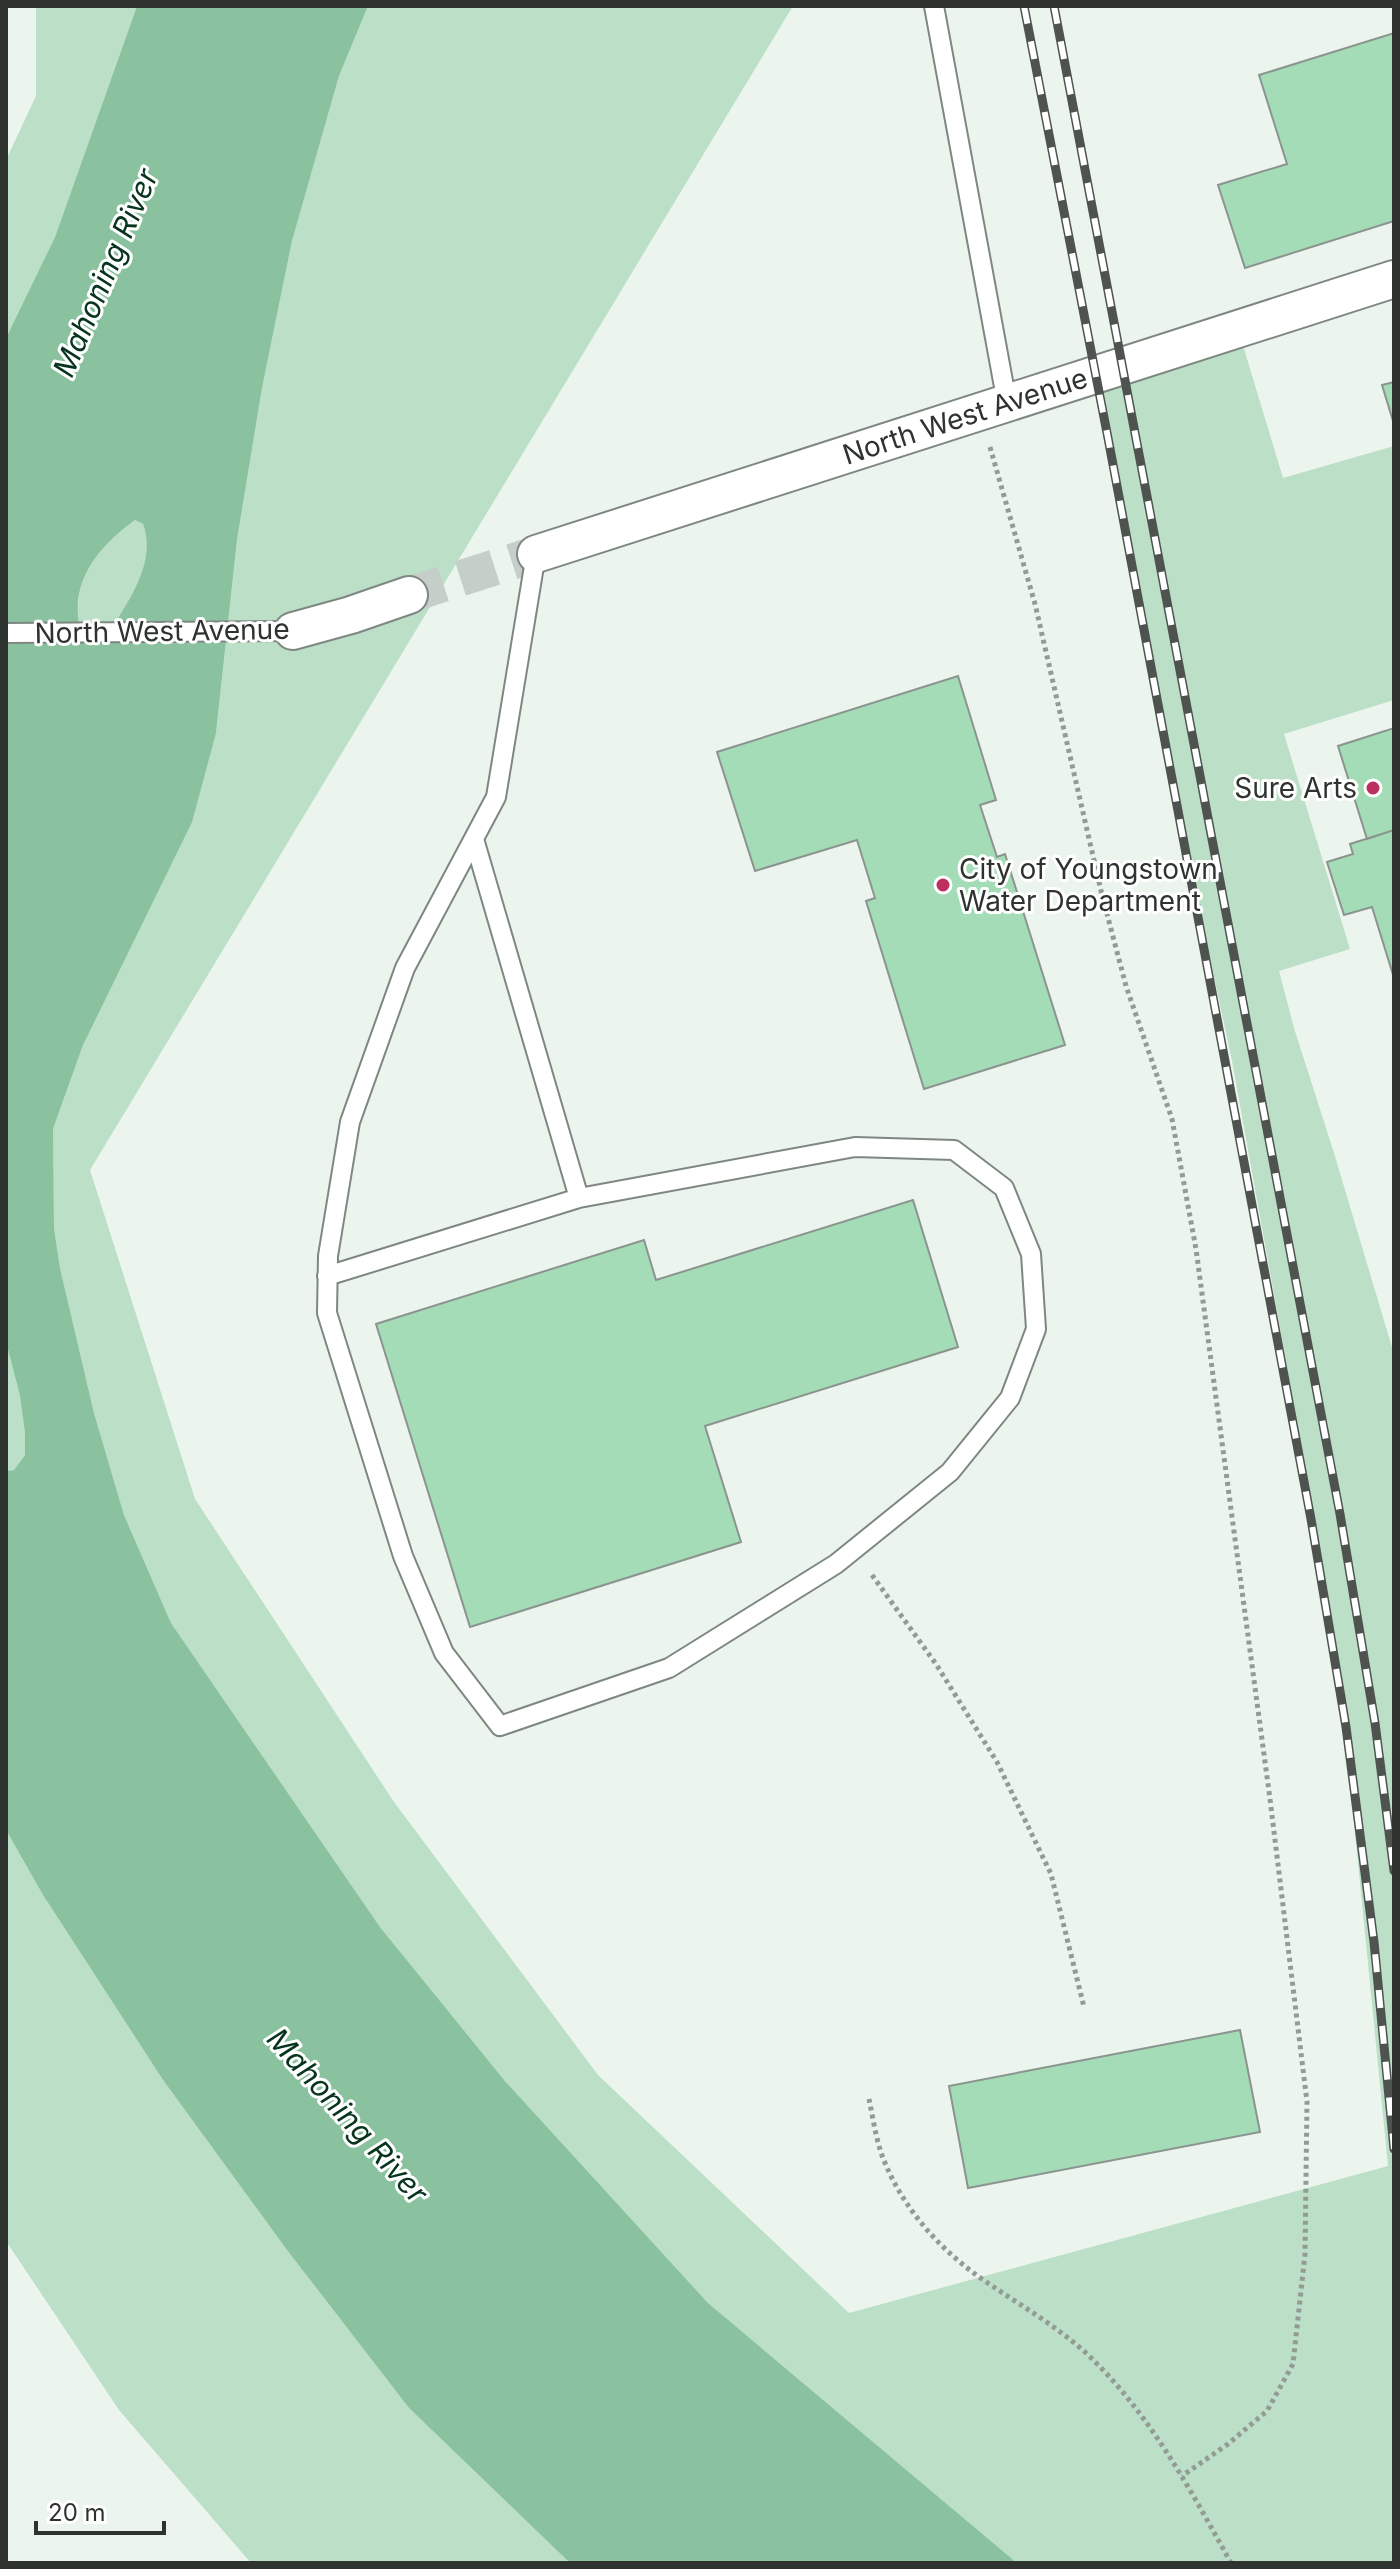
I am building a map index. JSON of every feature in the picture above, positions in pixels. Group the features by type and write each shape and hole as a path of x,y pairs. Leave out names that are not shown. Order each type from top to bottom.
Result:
{"street":[{"name":"North West Avenue","path":"536,554 1394,279"},
{"name":"North West Avenue","path":"293,631 409,595"}],"lane":[{"path":"934,6 993,407"},
{"path":"327,1276 579,1198 855,1147 954,1150 1004,1188 1031,1254 1036,1329 1010,1398 950,1472 836,1564 669,1668 500,1726 444,1653 403,1556 327,1313 327,1276 328,1256 350,1122 405,968 496,797 536,554"},
{"name":"North West Avenue","path":"6,633 293,631"},
{"path":"474,839 579,1198"}],"path":[{"path":"993,407 1102,895 1126,986 1172,1119 1198,1265 1270,1799 1307,2102 1305,2254 1293,2364 1267,2411 1228,2444 1182,2476"},
{"path":"854,1551 936,1664 997,1762 1051,1874 1084,2007"},
{"path":"869,2099 883,2157 906,2204 933,2237 980,2278 1042,2317 1087,2354 1148,2425 1182,2476 1231,2563"}],"shaded area":[{"path":"36,6 137,6 55,237 6,338 6,160 36,96"},
{"path":"368,6 793,6 90,1170 195,1499 394,1802 598,2075 849,2313 1388,2166 1344,1721 1314,1517 1232,1061 1149,672 1092,377 1238,329 1283,478 1394,446 1394,700 1284,734 1350,949 1279,971 1394,1354 1394,2563 1017,2563 708,2303 505,2081 380,1927 171,1623 124,1515 94,1413 60,1268 54,1228 53,1129 83,1045 216,733 237,540 262,388 292,241 339,76"},
{"path":"135,520 143,524 146,551 135,589 114,625 80,627 79,594 91,566 110,541"},
{"path":"6,1342 21,1395 25,1455 14,1470 6,1471"},
{"path":"6,1830 43,1895 163,2080 287,2250 409,2408 570,2563 251,2563 119,2410 6,2241"}],"water":[{"name":"Mahoning River","path":"137,6 368,6 339,76 292,241 262,388 237,540 216,733 192,822 83,1045 53,1129 54,1228 60,1268 94,1413 124,1515 171,1623 380,1927 505,2081 708,2303 1017,2563 570,2563 409,2408 287,2250 163,2080 43,1895 6,1830 6,1471 14,1470 25,1455 25,1433 20,1395 6,1342 6,338 55,237","holes":["135,520 143,524 146,537 144,564 135,589 114,625 80,627 79,595 90,566 122,530"]}],"building":[{"path":"1394,33 1394,221 1245,268 1218,185 1287,164 1259,75"},
{"path":"1394,382 1394,421 1393,421 1382,385"},
{"name":"City of Youngstown Water Department","path":"958,676 996,800 980,805 997,857 1005,854 1065,1045 924,1089 866,901 875,898 857,840 755,871 717,752"},
{"name":"Sure Arts","path":"1394,728 1394,830 1367,839 1338,746"},
{"path":"1394,830 1394,978 1372,907 1344,915 1327,862 1353,854 1350,844"},
{"path":"913,1200 958,1347 705,1426 741,1542 470,1627 376,1324 644,1240 656,1280"},
{"path":"1240,2030 1260,2132 968,2188 949,2086"}],"tunnel":[{"path":"409,595 536,554"}],"railway":[{"path":"1024,6 1311,1519 1346,1727 1374,1942 1394,2149"},
{"path":"1054,6 1340,1514 1375,1723 1394,1871"}],"place":[{"name":"Sure Arts","path":"1373,788"},
{"name":"City of Youngstown Water Department","path":"943,885"}]}
